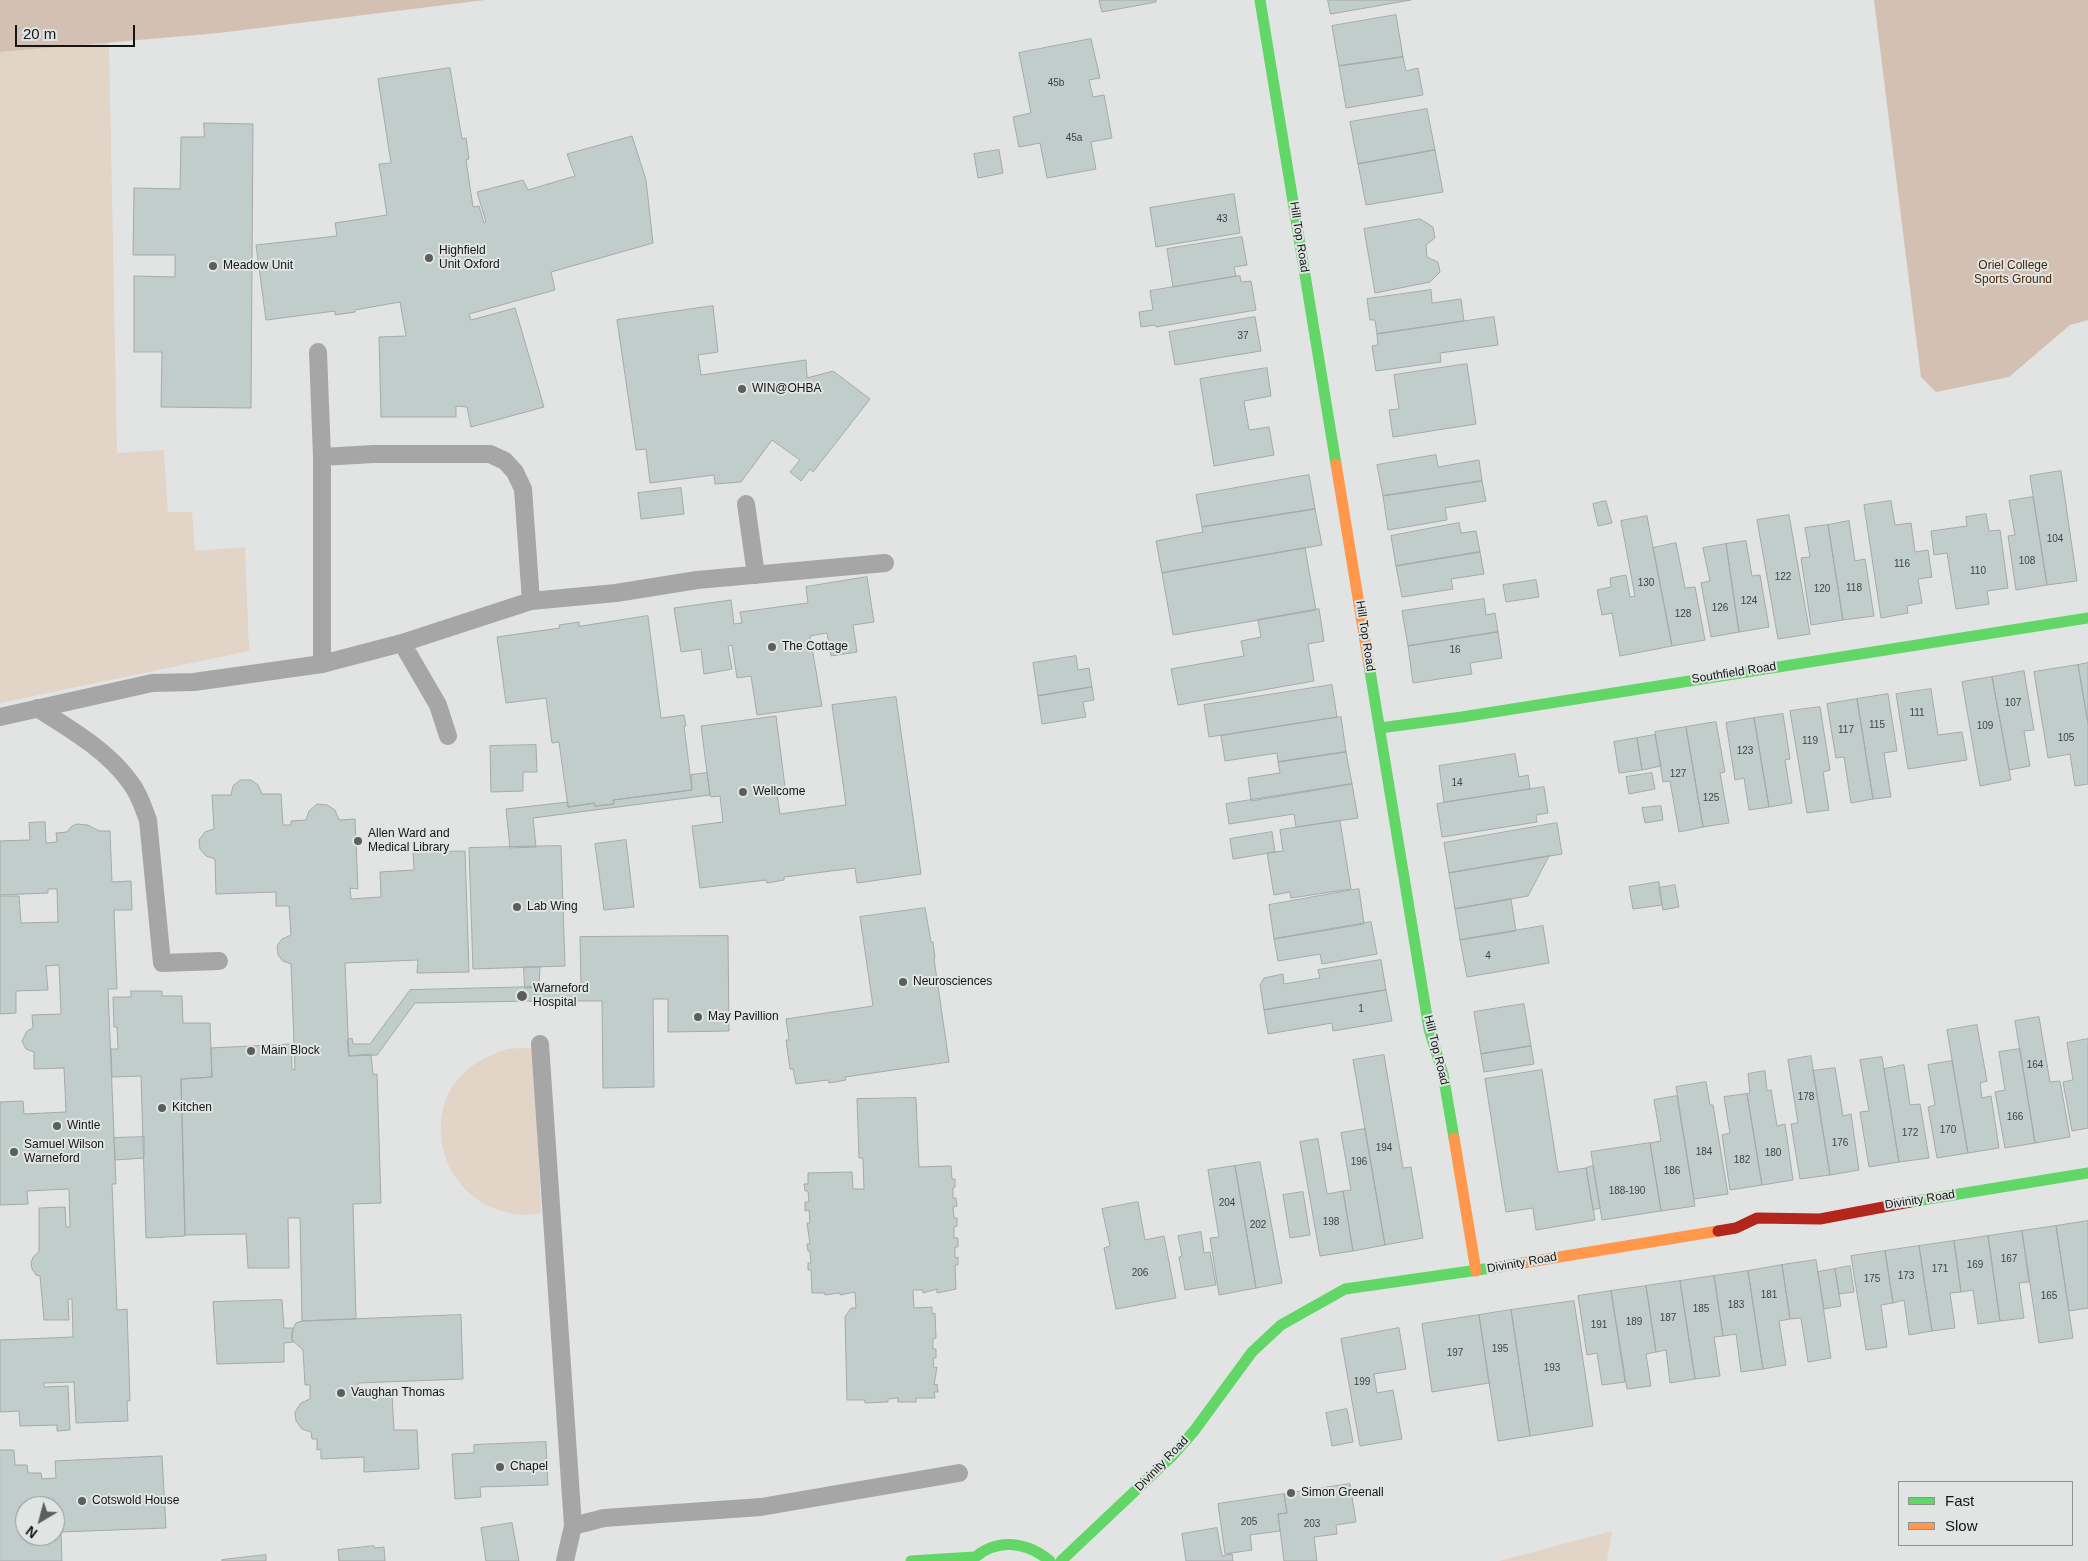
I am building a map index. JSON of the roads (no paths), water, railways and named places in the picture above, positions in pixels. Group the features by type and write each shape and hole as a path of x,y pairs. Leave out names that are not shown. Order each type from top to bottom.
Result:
{"street":[{"name":"Hill Top Road","path":"1260,0 1428,1028 1443,1074 1476,1271"},
{"name":"Southfield Road","path":"1380,728 1462,717 2088,618"},
{"name":"Divinity Road","path":"1061,1561 1172,1456 1194,1431 1252,1352 1281,1326 1345,1290 1476,1271 1736,1228 1757,1218 1820,1220 1852,1212 2088,1173"},
{"path":"911,1561 972,1559 994,1546 1018,1545 1035,1550 1050,1561"}],"lane":[{"path":"318,352 322,458 322,664"},
{"path":"322,458 373,454 490,454 505,461 515,472 523,489 531,601"},
{"path":"746,504 756,575"},
{"path":"0,717 152,683 194,682 322,664 402,643 531,601 616,593 697,580 885,562"},
{"path":"402,643 438,705 448,736"},
{"path":"37,708 81,737 112,762 130,782 139,798 148,820 162,963 219,962"},
{"path":"540,1044 573,1526 565,1561"},
{"path":"573,1526 604,1518 761,1507 960,1473"}],"place":[{"name":"Highfield Unit Oxford","path":"429,258"},
{"name":"Meadow Unit","path":"213,266"},
{"name":"WIN@OHBA","path":"742,389"},
{"name":"The Cottage","path":"772,647"},
{"name":"Wellcome","path":"743,792"},
{"name":"Allen Ward and Medical Library","path":"358,841"},
{"name":"Lab Wing","path":"517,907"},
{"name":"Neurosciences","path":"903,982"},
{"name":"Warneford Hospital","path":"522,996"},
{"name":"May Pavillion","path":"698,1017"},
{"name":"Main Block","path":"251,1051"},
{"name":"Kitchen","path":"162,1108"},
{"name":"Wintle","path":"57,1126"},
{"name":"Samuel Wilson Warneford","path":"14,1152"},
{"name":"Vaughan Thomas","path":"341,1393"},
{"name":"Chapel","path":"500,1467"},
{"name":"Simon Greenall","path":"1291,1493"},
{"name":"Cotswold House","path":"82,1501"}],"park label":[{"name":"Oriel College Sports Ground","path":"2013,273"}]}
